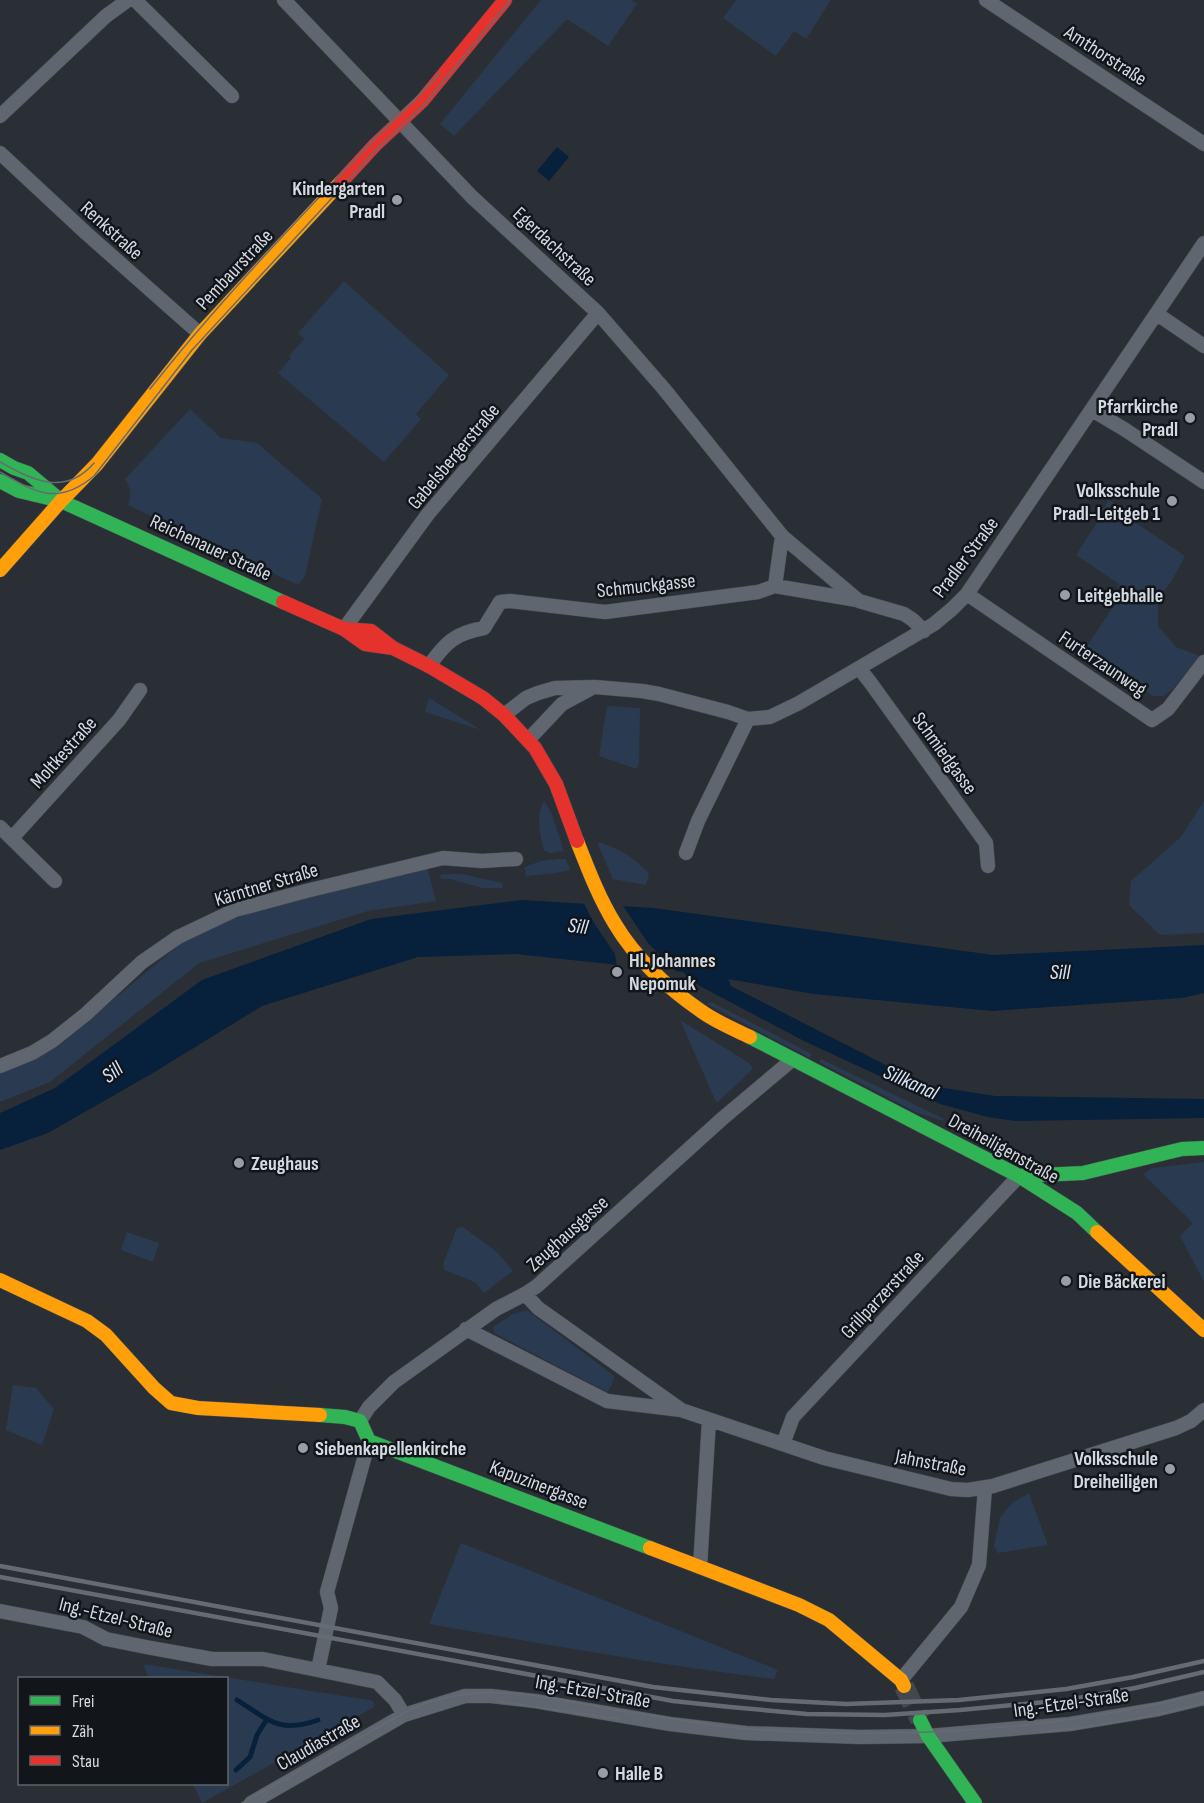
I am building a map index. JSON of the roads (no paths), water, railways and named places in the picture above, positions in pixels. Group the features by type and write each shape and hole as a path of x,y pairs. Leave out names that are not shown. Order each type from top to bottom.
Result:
{"street":[{"path":"2,111 97,24 128,0"},
{"path":"135,0 232,96"},
{"name":"Egerdachstraße","path":"284,0 472,197 598,313 664,389 782,536 859,601 904,614 924,631"},
{"name":"Pembaurstraße","path":"0,570 97,464 200,334 375,145 429,93 505,0"},
{"name":"Amthorstraße","path":"986,0 1204,144"},
{"name":"Renkstraße","path":"0,153 200,334"},
{"name":"Pradler Straße","path":"748,719 776,715 924,631 967,594 1204,243"},
{"name":"Gabelsbergerstraße","path":"344,629 428,514 598,313"},
{"path":"1157,314 1204,346"},
{"path":"1092,410 1204,482"},
{"name":"Reichenauer Straße","path":"0,460 28,473 61,501"},
{"name":"Reichenauer Straße","path":"0,481 19,491 61,501 344,629 365,644 393,648 483,698 504,715 528,740 556,784 597,893 615,925 637,954 666,984"},
{"path":"775,586 782,536"},
{"name":"Schmuckgasse","path":"429,666 443,645 467,631 484,628 500,602 510,601 605,612 758,592 775,586 859,601"},
{"name":"Furterzaunweg","path":"967,594 1152,720 1168,709 1204,662"},
{"name":"Schmiedgasse","path":"858,668 986,843 988,866"},
{"path":"528,740 562,704 595,687"},
{"path":"504,715 526,698 538,693 555,688 595,687 659,694 748,719 698,821 686,853"},
{"name":"Moltkestraße","path":"12,838 119,720 140,690"},
{"path":"0,827 55,881"},
{"name":"Kärntner Straße","path":"0,1066 32,1053 52,1041 86,1014 142,962 178,937 235,910 443,858 482,861 516,859"},
{"name":"Dreiheiligenstraße","path":"666,984 702,1012 1019,1176 1077,1213 1204,1330"},
{"name":"Zeughausgasse","path":"360,1421 369,1407 394,1382 466,1329 537,1286 723,1118 792,1060"},
{"path":"1019,1176 1083,1173 1182,1149 1204,1148"},
{"path":"1077,1213 1072,1192 1083,1173"},
{"name":"Grillparzerstraße","path":"783,1444 792,1417 1019,1176"},
{"path":"0,1280 87,1321 106,1335 154,1388 171,1402 198,1408 345,1417 360,1421 369,1441 327,1592 331,1608 318,1670"},
{"name":"Jahnstraße","path":"525,1294 538,1308 681,1410"},
{"name":"Jahnstraße","path":"466,1329 607,1401 681,1410 824,1458 943,1488 968,1490 985,1488 1176,1428 1191,1421 1204,1410"},
{"path":"700,1567 709,1420"},
{"name":"Kapuzinergasse","path":"369,1441 800,1605 829,1620 902,1683 961,1608 979,1565 985,1488"},
{"name":"Ing.-Etzel-Straße","path":"0,1611 83,1627 106,1639 164,1655 210,1664 262,1659 376,1682 395,1700 404,1716 465,1696 491,1696 536,1701 670,1724 746,1732 850,1737 928,1736 1070,1725 1160,1709 1204,1698"},
{"name":"Claudiastraße","path":"251,1803 404,1716"},
{"path":"920,1720 928,1736 975,1803"}],"water":[{"path":"557,147 569,157 549,181 537,171"},
{"path":"522,900 654,908 993,955 1204,945 1204,993 1182,998 992,1011 814,994 728,979 731,986 925,1085 995,1096 1204,1099 1204,1118 1015,1121 988,1117 940,1104 802,1040 698,985 683,972 516,954 418,957 262,1006 153,1073 48,1133 0,1150 0,1113 55,1088 202,980 371,919"}],"waterway":[{"path":"237,1700 275,1723 293,1726 318,1720"},
{"path":"236,1770 250,1757 257,1735 267,1719"}],"tunnel":[{"path":"904,1686 920,1720"}],"tram line":[{"path":"0,472 25,486 47,493 69,491 94,476 192,350 378,148 423,106 510,0"},
{"path":"150,389 254,267 440,73"},
{"path":"0,462 24,475 48,482 72,480 94,463"},
{"path":"242,1803 413,1708 462,1695 485,1693 531,1695 676,1720 749,1729 864,1733 921,1732 1035,1724 1148,1706 1204,1693"},
{"path":"496,1701 618,1719"},
{"path":"1042,1732 1124,1721 1204,1703"}],"railway":[{"path":"0,1566 653,1687 771,1700 846,1704 959,1700 1066,1689 1204,1661"},
{"path":"0,1577 673,1701 807,1714 885,1715 1067,1700 1135,1688 1204,1672"}],"place":[{"name":"Kindergarten Pradl","path":"397,200"},
{"name":"Pfarrkirche Pradl","path":"1190,418"},
{"name":"Volksschule Pradl-Leitgeb 1","path":"1172,501"},
{"name":"Leitgebhalle","path":"1065,595"},
{"name":"Hl. Johannes Nepomuk","path":"617,972"},
{"name":"Zeughaus","path":"239,1163"},
{"name":"Die Bäckerei","path":"1066,1281"},
{"name":"Siebenkapellenkirche","path":"303,1448"},
{"name":"Volksschule Dreiheiligen","path":"1170,1469"},
{"name":"Halle B","path":"603,1773"}],"water label":[{"name":"Sill","path":"578,926"},
{"name":"Sill","path":"1060,972"},
{"name":"Sill","path":"112,1072"},
{"name":"Sillkanal","path":"911,1082"}]}
